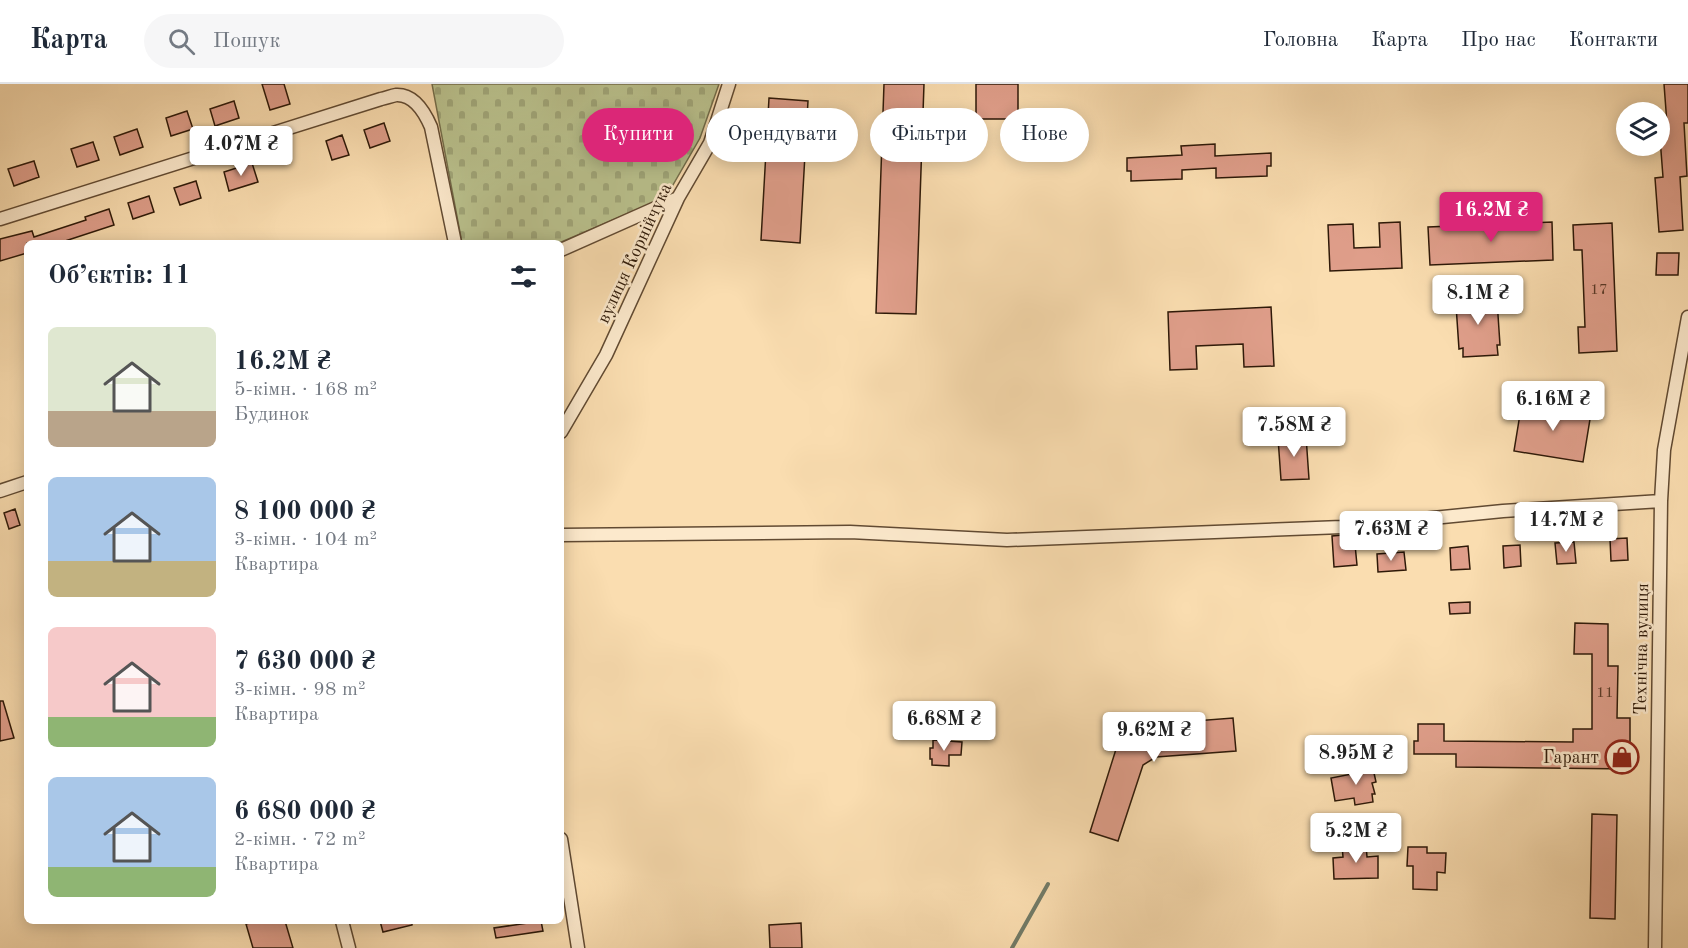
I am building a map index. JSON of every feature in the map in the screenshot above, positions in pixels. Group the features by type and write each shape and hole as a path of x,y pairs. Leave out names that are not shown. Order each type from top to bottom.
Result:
{"street":[{"name":"вулиця Корнійчука","path":"564,427 606,355 678,198 710,143 729,84"},
{"path":"0,219 398,95 418,106 431,128 454,240"},
{"path":"564,249 678,198"},
{"name":"Технічна вулиця","path":"1654,948 1661,501 1664,450 1688,317"},
{"path":"0,491 24,483"},
{"path":"564,535 850,532 1007,540 1342,527 1503,511 1661,501"},
{"path":"564,858 578,948"},
{"path":"343,924 349,948"}],"green space":[{"path":"432,84 719,84 711,108 706,108 706,121 694,148 694,108 582,108 582,162 686,162 670,190 655,202 564,240 461,240"}],"building":[{"path":"262,84 284,84 290,104 270,110"},
{"path":"884,84 924,84 923,108 883,108"},
{"path":"976,84 1018,84 1018,108 1000,108 1000,119 988,119 988,108 976,108"},
{"path":"1664,84 1688,84 1688,123 1684,123 1687,176 1680,177 1683,230 1659,232 1655,178 1663,177 1661,156 1670,156 1670,102 1665,102"},
{"path":"769,98 808,101 808,108 768,108"},
{"path":"234,101 239,118 215,126 210,109"},
{"path":"187,111 193,129 171,136 166,118"},
{"path":"384,123 390,141 370,148 364,130"},
{"path":"137,129 143,147 120,155 114,137"},
{"path":"342,135 349,155 332,160 326,141"},
{"path":"93,142 99,160 77,167 71,149"},
{"path":"1215,144 1215,156 1271,153 1271,166 1267,166 1267,176 1216,178 1216,168 1182,170 1182,179 1131,181 1131,171 1127,171 1127,158 1182,155 1181,146"},
{"path":"34,161 39,177 14,186 8,169"},
{"path":"765,162 805,162 800,243 761,240"},
{"path":"881,162 921,162 916,314 876,313"},
{"path":"252,163 258,182 229,191 224,172"},
{"path":"196,181 201,198 180,205 174,188"},
{"path":"149,196 154,212 133,219 128,203"},
{"path":"109,209 114,225 68,240 24,240 24,254 0,261 0,239 32,231 34,237 86,220 85,217"},
{"path":"1400,222 1402,268 1330,271 1328,225 1353,224 1354,248 1380,247 1379,223"},
{"path":"1552,222 1553,260 1430,265 1428,227"},
{"path":"1612,223 1617,351 1579,353 1578,327 1585,327 1582,250 1574,250 1573,225"},
{"path":"1657,253 1679,253 1678,275 1656,275"},
{"path":"1459,295 1490,296 1490,301 1497,300 1500,345 1497,345 1498,355 1463,357 1463,348 1459,349 1456,305 1460,304"},
{"path":"1271,307 1274,366 1244,367 1243,344 1196,346 1197,369 1170,370 1168,312"},
{"path":"1522,402 1591,413 1583,462 1514,451"},
{"path":"1306,436 1309,479 1281,480 1278,438"},
{"path":"15,509 20,525 9,529 4,513"},
{"path":"1354,534 1357,565 1334,567 1332,536"},
{"path":"1627,538 1628,560 1611,561 1610,539"},
{"path":"1574,542 1576,563 1557,564 1555,543"},
{"path":"1520,545 1521,566 1504,568 1503,546"},
{"path":"1468,546 1470,569 1451,570 1450,548"},
{"path":"1404,552 1406,570 1378,572 1377,554"},
{"path":"1470,602 1470,613 1450,614 1449,603"},
{"path":"1575,623 1608,624 1608,666 1618,666 1617,718 1630,718 1630,769 1456,767 1456,754 1414,754 1414,741 1418,741 1418,724 1444,724 1444,741 1573,742 1573,729 1592,729 1592,654 1574,654"},
{"path":"0,701 3,701 14,738 0,741"},
{"path":"1233,718 1236,751 1156,757 1143,765 1118,841 1090,832 1117,746 1143,725"},
{"path":"933,740 962,742 961,755 949,755 949,766 932,765 930,748 933,748"},
{"path":"1372,764 1376,782 1372,783 1375,794 1372,794 1373,802 1355,805 1354,798 1335,801 1331,778 1357,773 1355,767"},
{"path":"1592,814 1617,815 1615,919 1590,918"},
{"path":"1366,844 1367,857 1378,856 1378,878 1334,879 1333,858 1343,857 1342,845"},
{"path":"1408,847 1427,847 1427,853 1446,853 1445,873 1437,872 1437,890 1413,889 1413,866 1407,866"},
{"path":"801,923 802,948 770,948 769,925"},
{"path":"246,924 286,924 293,948 253,948"},
{"path":"381,924 412,924 412,925 383,932"},
{"path":"542,924 543,931 496,938 494,928"}],"waterway":[{"path":"1012,948 1048,884"}],"place":[{"name":"Гарант","path":"1622,757"}]}
